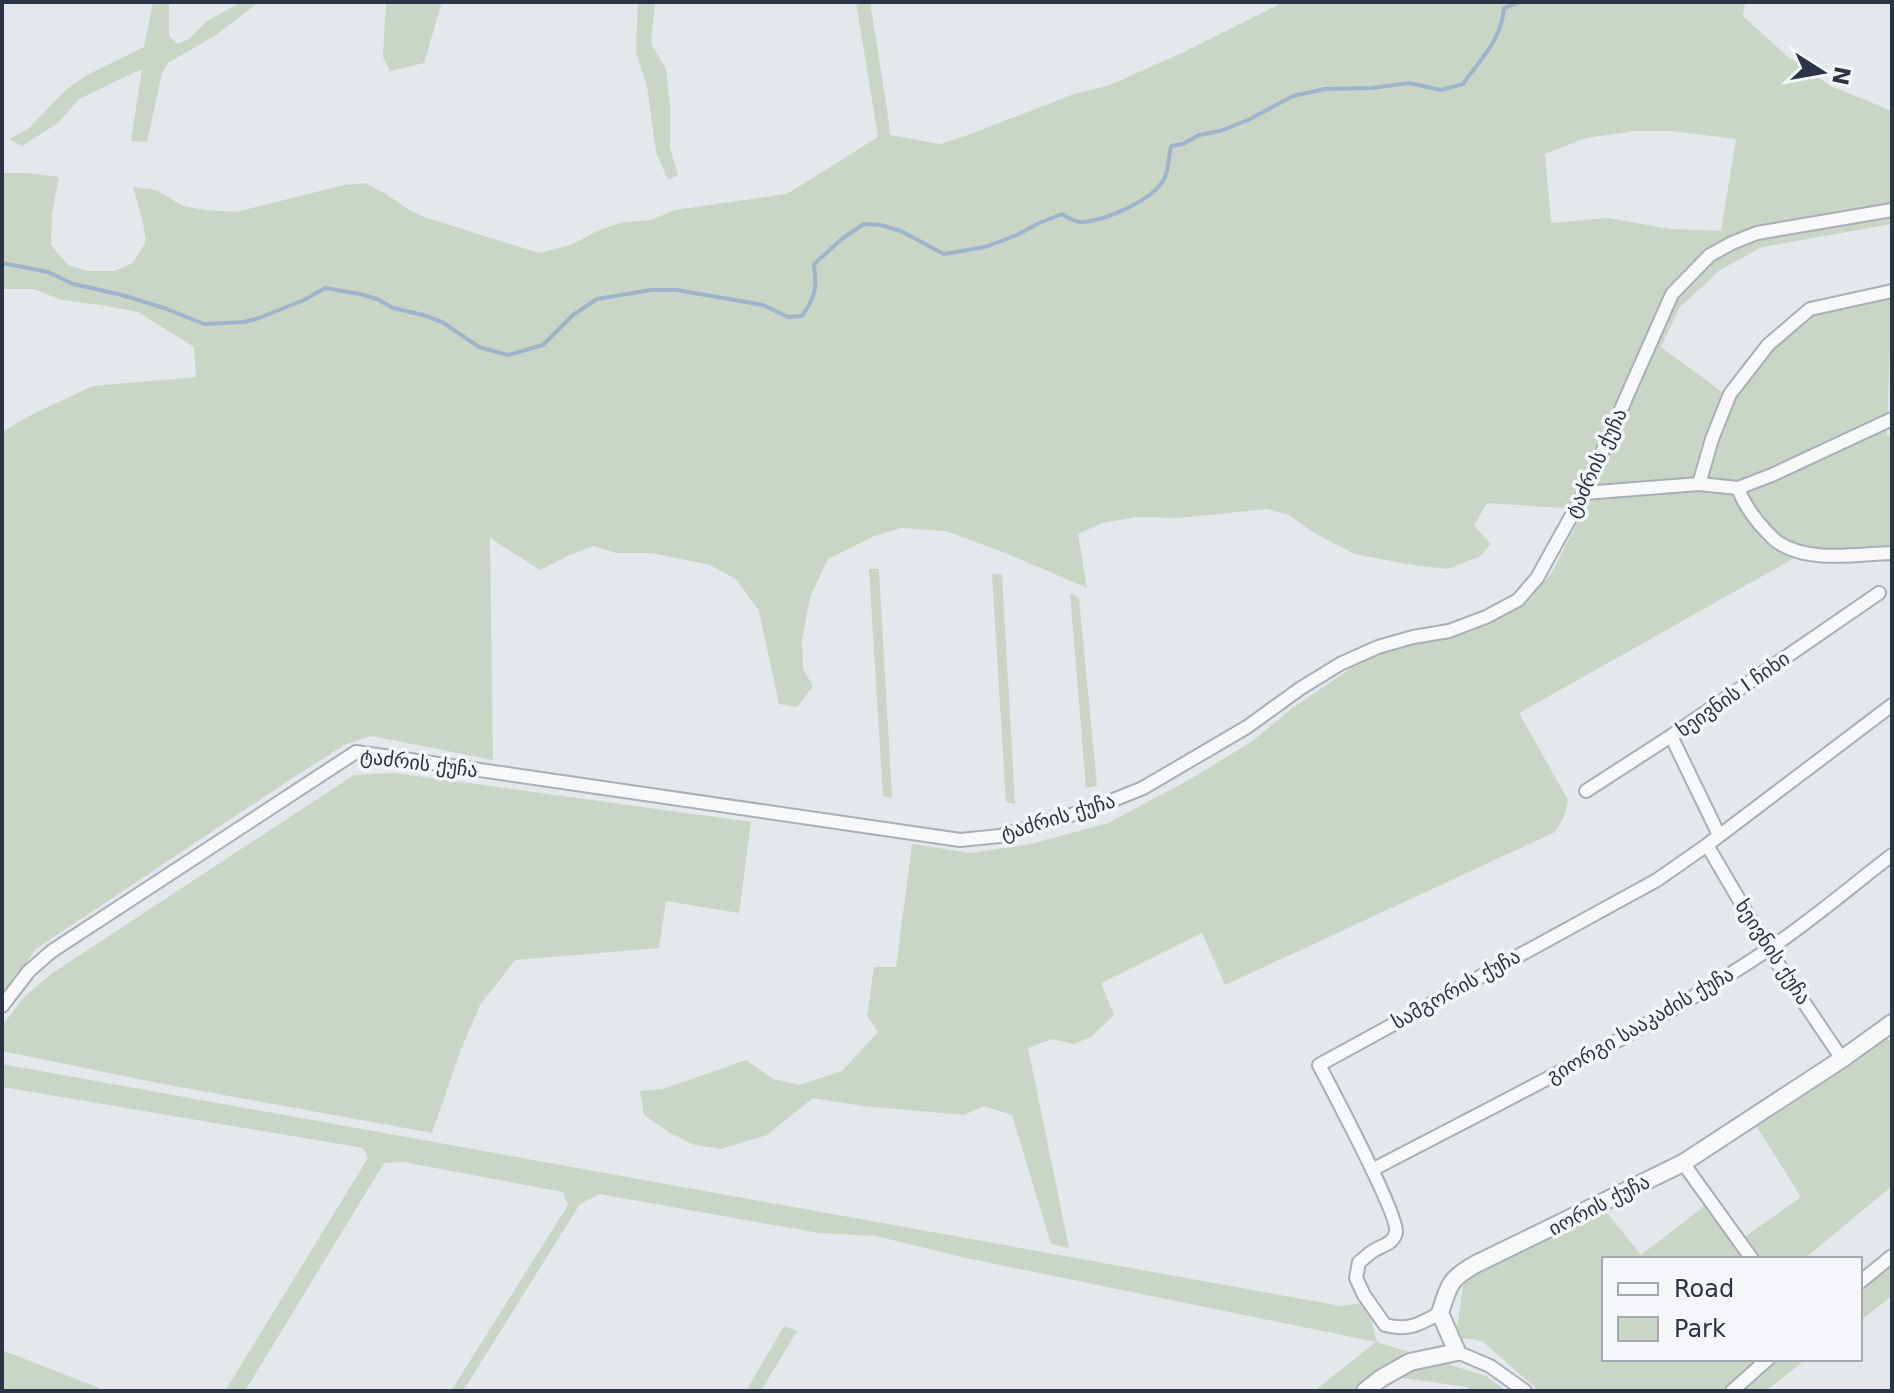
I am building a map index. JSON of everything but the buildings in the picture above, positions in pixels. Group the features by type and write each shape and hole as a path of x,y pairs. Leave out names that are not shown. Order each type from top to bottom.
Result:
{"street":[{"name":"ტაძრის ქუჩა","path":"2,1006 29,971 52,951 356,752 960,840 1000,836 1091,809 1143,788 1247,727 1340,664 1378,647 1449,631 1518,600 1537,578 1584,493 1672,294 1710,255 1757,233 1892,210"},
{"path":"1699,484 1730,394 1768,345 1810,309 1892,291"},
{"path":"1584,493 1699,484 1738,488 1892,419"},
{"path":"1738,488 1755,520 1778,543 1799,553 1892,553"},
{"name":"ხეივნის I ჩიხი","path":"1586,791 1879,593"},
{"name":"სამგორის ქუჩა","path":"1440,1313 1416,1326 1398,1329 1385,1325 1364,1295 1356,1278 1359,1262 1374,1250 1389,1244 1396,1234 1396,1224 1319,1065 1657,880 1892,705"},
{"path":"1671,736 1719,835"},
{"name":"ხეივნის ქუჩა","path":"1707,845 1768,949 1842,1059"},
{"name":"გიორგი სააკაძის ქუჩა","path":"1372,1170 1670,1011 1768,949 1892,855"},
{"name":"იორის ქუჩა","path":"1440,1313 1452,1280 1465,1271 1683,1163 1890,1029"},
{"path":"1683,1163 1751,1257"},
{"path":"1862,1280 1892,1256"},
{"path":"1440,1313 1457,1352"},
{"path":"1365,1391 1410,1362 1457,1352 1490,1366 1525,1391"},
{"path":"1732,1391 1766,1361"}],"green space":[{"path":"153,2 169,2 169,36 178,44 189,39 207,21 241,2 259,2 216,35 168,63 162,73 147,142 131,141 142,69 79,99 58,123 22,146 9,139 27,130 68,88 144,47"},
{"path":"386,2 442,2 424,63 390,71 383,57"},
{"path":"638,2 655,2 651,43 666,69 670,148 678,175 668,180 656,152 647,86 636,53"},
{"path":"856,2 870,2 890,135 940,144 1074,94 1107,86 1284,2 1745,2 1743,16 1789,58 1831,86 1892,111 1892,224 1762,247 1720,270 1679,308 1661,347 1725,394 1805,305 1892,286 1887,435 1892,436 1892,548 1795,547 1796,557 1519,713 1568,800 1564,817 1555,832 1225,985 1202,933 1101,983 1114,1015 1092,1036 1074,1044 1052,1039 1028,1048 1069,1248 1051,1244 1012,1115 984,1106 964,1115 813,1098 767,1135 721,1149 695,1145 644,1115 640,1091 663,1089 746,1060 773,1079 799,1085 842,1071 878,1032 867,1016 874,967 896,967 912,844 971,853 1031,844 1108,823 1189,780 1251,742 1291,709 1363,660 1388,650 1468,633 1526,603 1552,572 1587,504 1564,508 1487,503 1474,526 1491,544 1479,557 1448,569 1355,554 1316,534 1289,515 1267,509 1178,518 1136,517 1103,523 1078,534 1087,588 946,531 901,528 874,536 828,559 810,597 802,640 803,669 813,686 797,707 779,704 759,611 737,580 710,565 652,553 616,553 594,546 540,570 490,538 493,760 371,736 344,745 36,949 2,997 2,432 93,386 196,377 194,347 138,312 62,300 33,289 2,289 2,173 59,177 52,213 51,245 68,265 88,271 115,271 133,263 146,241 133,187 156,190 183,206 236,212 344,185 365,183 427,218 539,253 571,245 623,222 651,220 675,210 787,194 878,137","holes":["1635,131 1671,131 1736,139 1721,231 1671,229 1607,218 1551,223 1545,154 1586,138"]},
{"path":"869,569 879,569 892,798 883,796"},
{"path":"992,574 1002,574 1015,804 1006,802"},
{"path":"1070,593 1079,598 1097,786 1086,788"},
{"path":"395,773 751,822 739,913 666,901 659,948 515,960 480,1005 432,1133 2,1051 2,1026 23,998 51,974 354,775"},
{"path":"1883,1035 1892,1043 1892,1186 1806,1257 1757,1257 1743,1238 1801,1197 1757,1127 1841,1071"},
{"path":"2,1064 1341,1306 1364,1303 1377,1342 1486,1376 1506,1391 1472,1391 1467,1387 1403,1378 1366,1391 1314,1391 1376,1342 966,1258 876,1236 819,1233 599,1194 580,1204 463,1391 451,1391 568,1205 563,1192 403,1162 384,1163 245,1391 225,1391 368,1158 363,1148 2,1087"},
{"path":"1706,1205 1745,1257 1602,1257 1602,1361 1759,1361 1722,1391 1539,1391 1482,1341 1456,1337 1464,1278 1604,1209 1641,1255"},
{"path":"1892,1263 1892,1296 1862,1319 1862,1288"},
{"path":"784,1326 797,1331 761,1391 746,1391"},
{"path":"2,1350 99,1388 98,1391 2,1391"},
{"path":"1774,1361 1804,1361 1766,1391 1738,1391"}],"waterway":[{"path":"2,263 48,272 73,284 122,295 204,324 259,318 325,288 360,294 393,308 442,322 479,347 508,355 543,345 573,315 597,299 651,290 677,290 763,305 788,317 802,316 814,292 814,264 864,224 901,231 944,254 985,247 1062,214 1079,222 1101,218 1140,201 1159,186 1166,173 1171,146 1248,120 1293,96 1325,89 1409,83 1441,90 1463,84 1494,40 1504,8 1529,2"}]}
